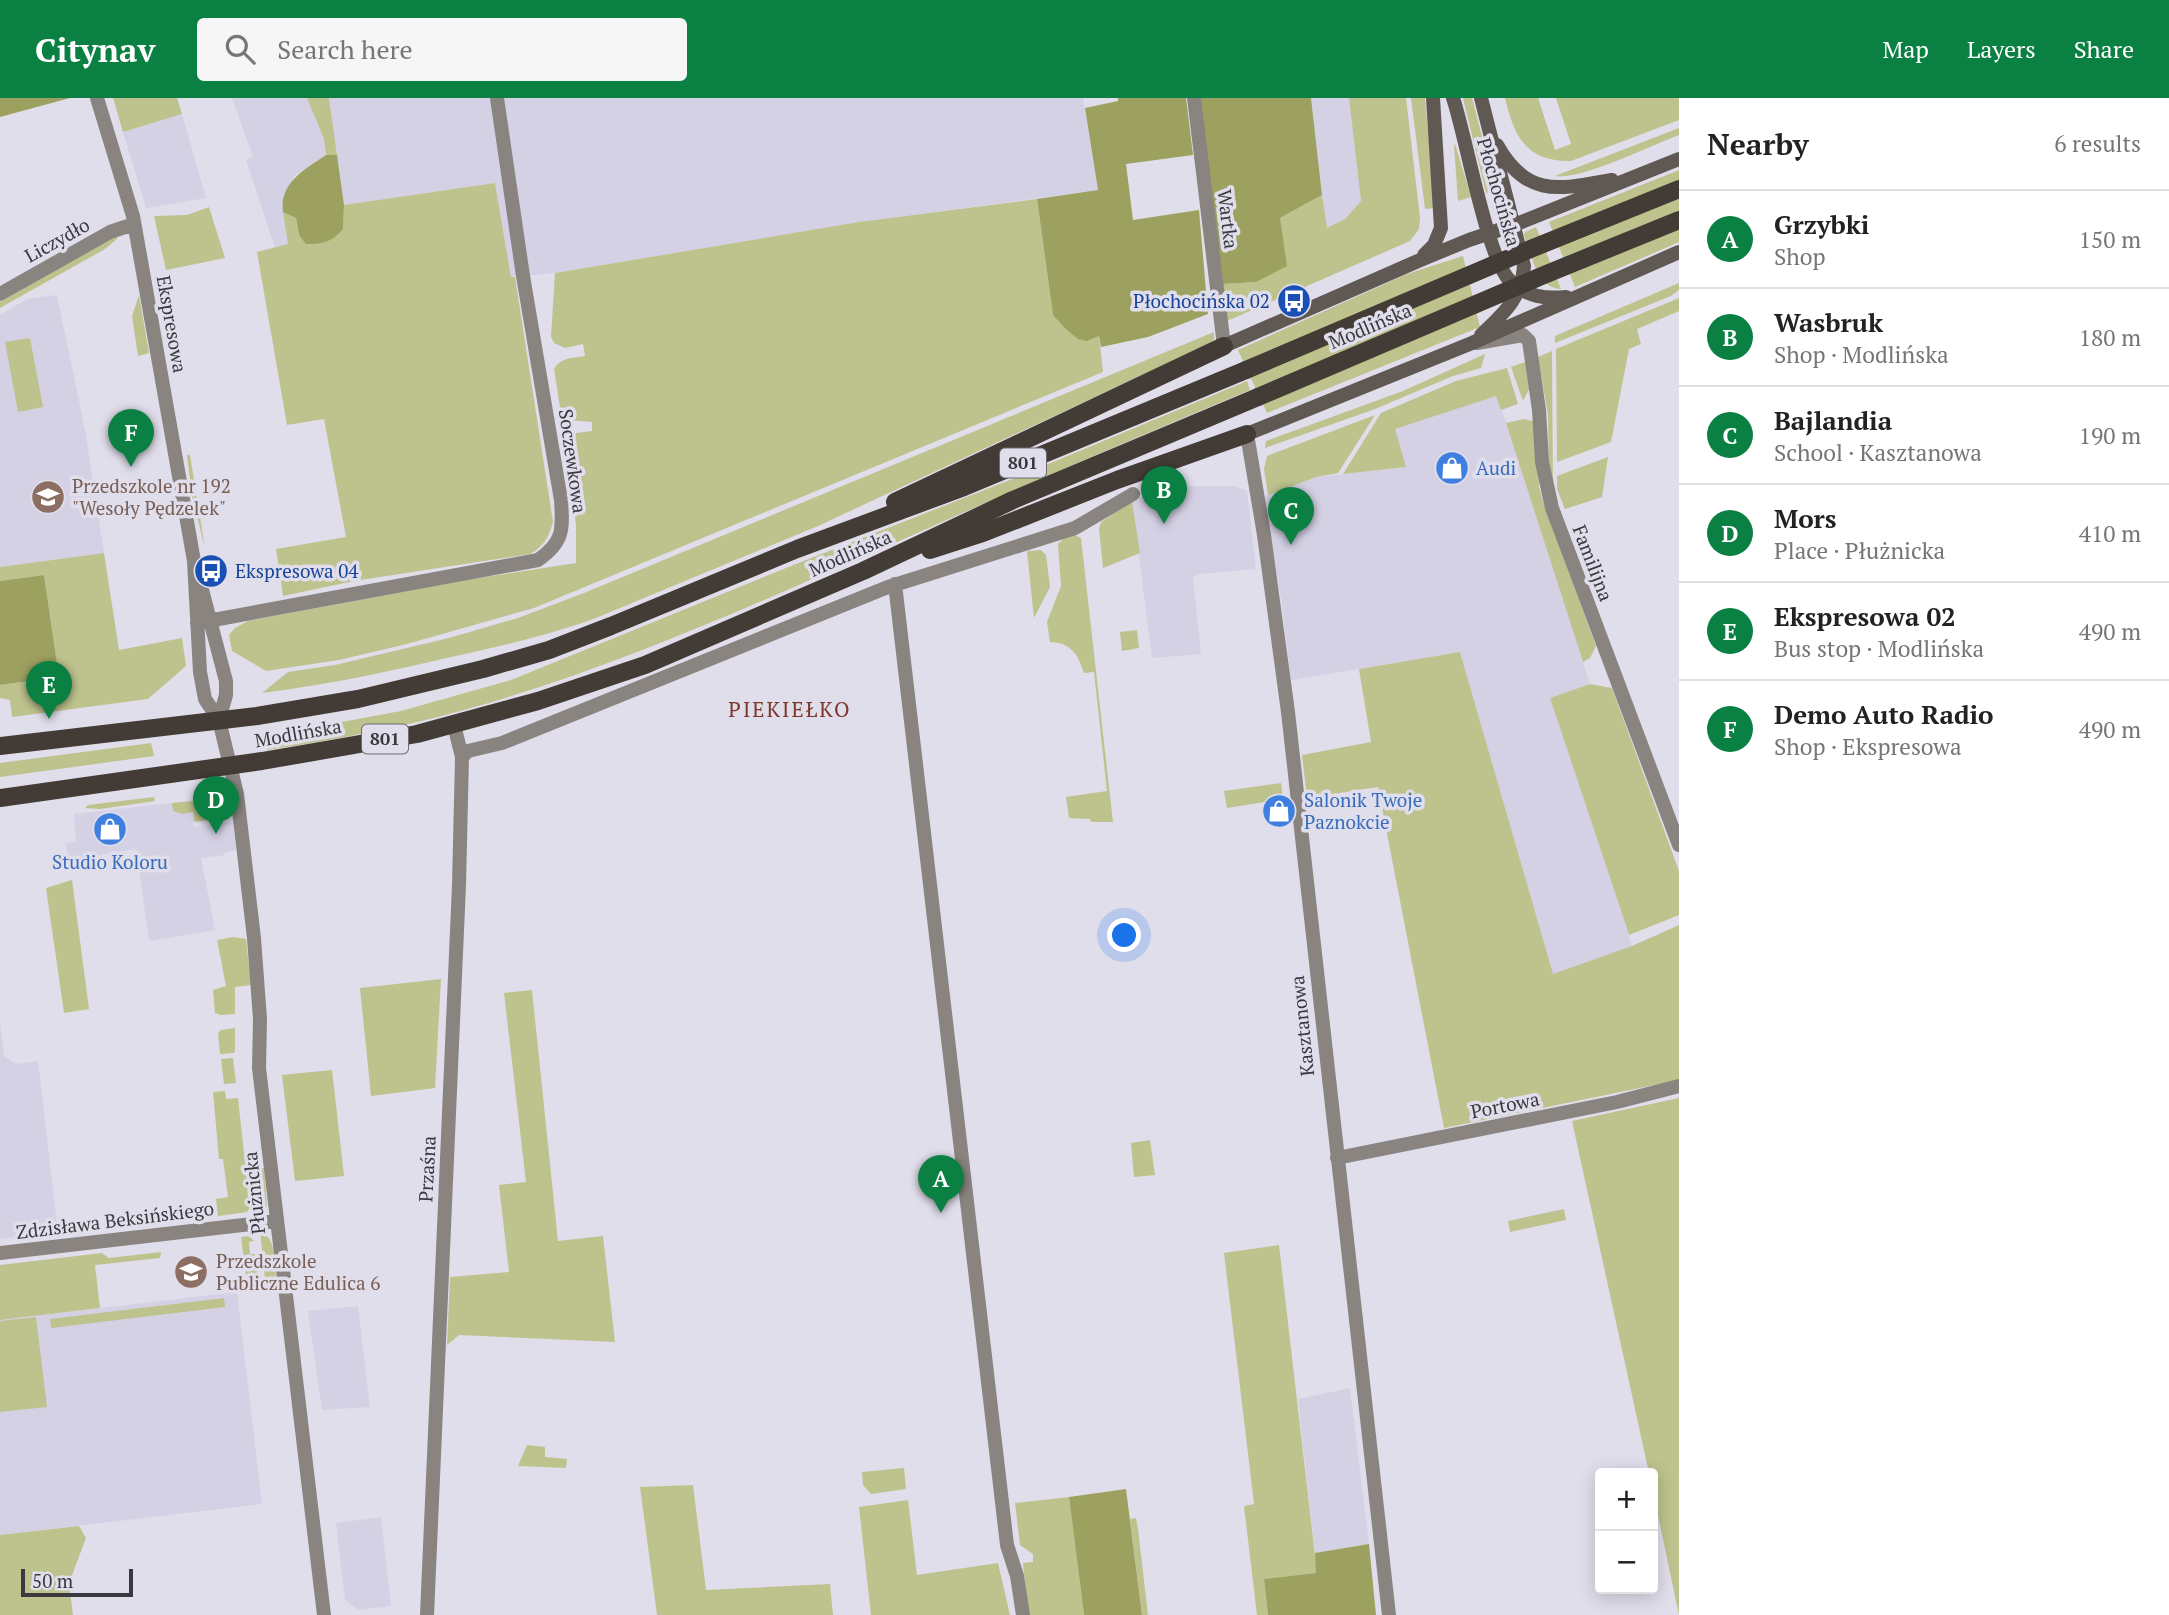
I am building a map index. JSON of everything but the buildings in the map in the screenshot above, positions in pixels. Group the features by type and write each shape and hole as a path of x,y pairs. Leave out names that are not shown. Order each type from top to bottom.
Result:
{"main road":[{"path":"1418,261 1434,246 1441,228 1433,98"},
{"name":"Płochocińska","path":"1453,98 1489,233 1505,275 1520,289"},
{"name":"Płochocińska","path":"1481,98 1523,259 1520,289"},
{"name":"Płochocińska","path":"1490,132 1503,156 1518,173 1536,184 1555,189 1637,176"},
{"name":"Modlińska","path":"1224,346 1418,261 1679,159"},
{"name":"Modlińska","path":"0,747 219,720 358,699 427,685 549,650 797,549 964,487 1679,189"},
{"name":"Modlińska","path":"0,798 230,766 417,734 538,701 645,664 863,571 1013,500 1679,220"},
{"path":"863,571 983,533 1117,480 1247,434 1472,343 1679,252"},
{"path":"1472,343 1506,309 1520,289 1544,299 1575,297"},
{"path":"797,549 1224,346"}],"street":[{"name":"Ekspresowa","path":"97,98 134,224 204,622 226,681 226,695 219,720"},
{"name":"Soczewkowa","path":"204,622 538,560 552,550 562,526 561,500 523,276 497,98"},
{"name":"Wartka","path":"1194,98 1224,346"},
{"name":"Liczydło","path":"0,294 110,232 134,224"},
{"name":"Familijna","path":"1472,343 1523,335 1529,341 1539,410 1542,462 1552,509 1679,845"},
{"name":"Kasztanowa","path":"1247,434 1266,548 1288,712 1389,1615"},
{"path":"461,757 468,751 502,743 895,584 1075,528 1133,494"},
{"path":"895,584 1007,1545 1017,1576 1023,1615"},
{"name":"Ekspresowa","path":"204,622 200,672 205,699 219,720 230,766"},
{"name":"Przaśna","path":"422,1614 459,885 461,757 454,725"},
{"name":"Płużnicka","path":"230,766 237,794 254,938 260,1019 260,1068 324,1615"},
{"name":"Portowa","path":"1337,1158 1617,1102 1679,1086"},
{"name":"Zdzisława Beksińskiego","path":"0,1253 277,1221"}],"shaded area":[{"path":"232,98 307,98 324,139 326,155 294,176 288,244 275,248 246,160 253,157"},
{"path":"329,98 1083,98 1098,190 859,222 555,273 511,277 495,183 344,205"},
{"path":"1311,98 1349,98 1361,201 1345,219 1326,229"},
{"path":"182,114 206,198 146,208 123,132"},
{"path":"57,295 85,430 104,553 0,567 0,315 27,299"},
{"path":"1497,395 1590,684 1550,698 1632,946 1553,975 1460,652 1291,680 1282,605 1265,508 1265,496 1316,477 1405,467 1394,429"},
{"path":"1184,486 1234,486 1247,491 1256,569 1193,577 1201,654 1152,658 1132,501 1155,491"},
{"path":"191,801 194,827 233,822 236,850 225,855 201,858 215,930 149,941 136,849 68,860 66,843 76,842 74,814"},
{"path":"0,1021 4,1056 16,1064 38,1061 58,1232 0,1239"},
{"path":"237,1292 262,1504 0,1535 0,1320"},
{"path":"358,1306 370,1407 322,1410 308,1311"},
{"path":"1350,1388 1369,1544 1315,1553 1298,1399"},
{"path":"381,1517 391,1606 358,1610 345,1600 336,1523"}],"green space":[{"path":"0,98 70,98 0,117"},
{"path":"113,98 177,98 182,114 123,132"},
{"path":"307,98 329,98 337,155 326,155 324,139"},
{"path":"1118,98 1186,98 1193,155 1126,164 1133,220 1199,210 1208,314 1148,337 1101,347 1099,336 1087,341 1078,339 1053,315 1037,199 1098,190 1085,108 1118,101"},
{"path":"1200,98 1311,98 1322,195 1280,218 1287,266 1256,282 1223,284"},
{"path":"1349,98 1406,98 1419,229 1410,241 1227,321 1223,284 1256,282 1280,218 1322,195 1327,228 1345,219 1361,201"},
{"path":"1411,98 1425,98 1435,208 1425,209"},
{"path":"1463,98 1472,98 1496,190 1486,193"},
{"path":"1505,98 1538,98 1555,150 1571,144 1556,98 1679,98 1679,120 1571,161 1556,160 1533,152 1524,144 1513,124"},
{"path":"1679,128 1679,135 1616,161 1581,173 1555,176"},
{"path":"1454,145 1471,197 1458,201"},
{"path":"326,155 337,155 344,205 343,229 327,241 306,244 299,235 296,218 283,212 285,193 295,178"},
{"path":"1679,170 1679,242 1575,287 1549,222"},
{"path":"495,183 511,277 515,277 553,522 548,537 530,554 354,581 283,596 276,549 346,537 324,419 287,425 257,252 288,244 283,212 296,218 299,235 343,229 344,205"},
{"path":"1037,199 1053,315 1099,336 1103,372 534,608 339,660 266,671 232,651 229,635 248,621 466,580 576,563 576,525 566,445 569,437 576,433 592,431 592,422 566,420 561,414 554,369 564,360 585,356 583,344 565,348 554,343 551,337 555,273 859,222"},
{"path":"209,207 225,258 166,270 154,216 187,215"},
{"path":"1536,227 1561,289 1546,283 1536,269 1524,235"},
{"path":"113,237 117,239 105,249 0,308 0,302"},
{"path":"1463,256 1480,327 1267,413 1238,350 1407,274"},
{"path":"1679,283 1679,290 1671,296 1555,343 1555,336"},
{"path":"139,295 149,353 138,356 132,316"},
{"path":"1679,298 1679,311 1637,329 1641,344 1629,349 1611,442 1557,462 1556,349"},
{"path":"1214,332 1211,343 818,526 591,620 521,641 404,668 262,693 288,672 335,665 449,638 518,618 584,593"},
{"path":"30,338 43,407 18,412 5,342"},
{"path":"1552,351 1553,491 1549,474 1548,415 1538,357"},
{"path":"1485,354 1481,368 1453,376 1375,409 1265,448 1266,441 1403,391"},
{"path":"1525,362 1529,389 1523,401 1511,367"},
{"path":"1507,368 1518,404 1501,410 1496,396 1395,429 1406,467 1343,474 1381,413 1456,381"},
{"path":"1247,381 1250,390 633,654 464,710 366,733 267,750 266,736 401,711 511,680 1015,478"},
{"path":"1375,415 1338,473 1316,477 1268,495 1264,469 1267,456"},
{"path":"1524,419 1536,422 1539,487 1596,646 1590,658 1583,662 1506,423"},
{"path":"187,455 190,455 205,548 192,496"},
{"path":"1608,457 1602,497 1565,509 1557,489 1557,476"},
{"path":"1132,501 1140,553 1103,568 1099,529 1101,522"},
{"path":"1073,534 1081,538 1113,822 1069,818 1066,797 1107,791 1094,672 1084,673 1073,651 1050,642 1047,622 1061,586 1058,544"},
{"path":"1041,550 1046,555 1050,587 1034,618 1027,551"},
{"path":"104,553 119,650 182,638 186,666 148,699 12,717 10,700 0,698 0,685 59,677 44,575 0,581 0,567"},
{"path":"44,575 59,677 0,685 0,581"},
{"path":"1137,630 1139,648 1122,651 1120,632"},
{"path":"1460,652 1553,974 1632,946 1679,925 1679,1080 1444,1128 1378,787 1307,798 1302,755 1371,742 1359,669"},
{"path":"1590,684 1612,688 1679,871 1679,915 1629,935 1550,698"},
{"path":"151,743 154,756 0,777 0,763"},
{"path":"1281,783 1283,799 1227,808 1224,791"},
{"path":"154,797 155,801 100,809 85,808 88,805"},
{"path":"172,803 213,803 215,819 194,822 193,812 183,814 173,811"},
{"path":"72,880 89,1009 64,1013 46,888"},
{"path":"233,937 246,939 251,985 235,987 235,1014 221,1015 215,1013 213,990 226,986 217,940"},
{"path":"441,979 435,1088 371,1096 360,988"},
{"path":"532,990 558,1241 603,1236 615,1342 459,1335 447,1345 450,1277 509,1272 499,1185 526,1182 504,993"},
{"path":"235,1028 234,1053 220,1054 218,1033"},
{"path":"233,1058 236,1083 224,1084 221,1059"},
{"path":"332,1070 344,1176 295,1181 282,1075"},
{"path":"225,1091 226,1099 238,1098 250,1208 247,1212 218,1216 216,1199 228,1197 223,1159 219,1159 213,1092"},
{"path":"1679,1098 1679,1615 1658,1516 1658,1468 1648,1468 1572,1121"},
{"path":"1150,1140 1155,1175 1134,1177 1131,1143"},
{"path":"264,1168 267,1206 258,1215 253,1169"},
{"path":"1564,1209 1566,1220 1510,1232 1508,1221"},
{"path":"260,1231 272,1245 276,1277 265,1279"},
{"path":"249,1236 254,1241 249,1242 250,1254 255,1254 259,1281 247,1283 241,1237"},
{"path":"1279,1245 1317,1573 1264,1579 1268,1615 1257,1615 1244,1506 1254,1504 1224,1253"},
{"path":"161,1252 160,1258 95,1265 100,1308 0,1320 0,1265 102,1253 109,1258"},
{"path":"224,1298 225,1307 51,1328 50,1319"},
{"path":"36,1317 47,1407 0,1412 0,1321"},
{"path":"527,1445 545,1447 545,1457 567,1459 566,1468 518,1466"},
{"path":"904,1468 906,1489 871,1494 863,1485 862,1472"},
{"path":"693,1485 706,1590 830,1584 833,1615 657,1615 640,1487"},
{"path":"1126,1489 1142,1615 1084,1615 1069,1497"},
{"path":"1069,1497 1084,1615 1028,1615 1023,1563 1033,1562 1033,1554 1020,1545 1015,1503"},
{"path":"908,1500 917,1575 998,1563 1010,1615 871,1615 859,1507"},
{"path":"1136,1518 1148,1615 1142,1615 1130,1519"},
{"path":"79,1526 86,1538 69,1583 73,1615 0,1615 0,1535"},
{"path":"1369,1544 1376,1615 1268,1615 1264,1579 1316,1573 1315,1553"}],"place":[{"name":"Płochocińska 02","path":"1294,301"},
{"name":"Demo Auto Radio","path":"131,467"},
{"name":"Audi","path":"1452,468"},
{"name":"Przedszkole nr 192 \"Wesoły Pędzelek\"","path":"48,497"},
{"name":"Wasbruk","path":"1164,524"},
{"name":"Bajlandia","path":"1291,545"},
{"name":"Ekspresowa 04","path":"211,571"},
{"name":"Ekspresowa 02","path":"49,719"},
{"name":"Salonik Twoje Paznokcie","path":"1279,811"},
{"name":"Studio Koloru","path":"110,829"},
{"name":"Mors","path":"216,834"},
{"name":"Grzybki","path":"941,1213"},
{"name":"Przedszkole Publiczne Edulica 6","path":"191,1272"}],"district":[{"name":"PIEKIEŁKO","path":"790,710"}]}
